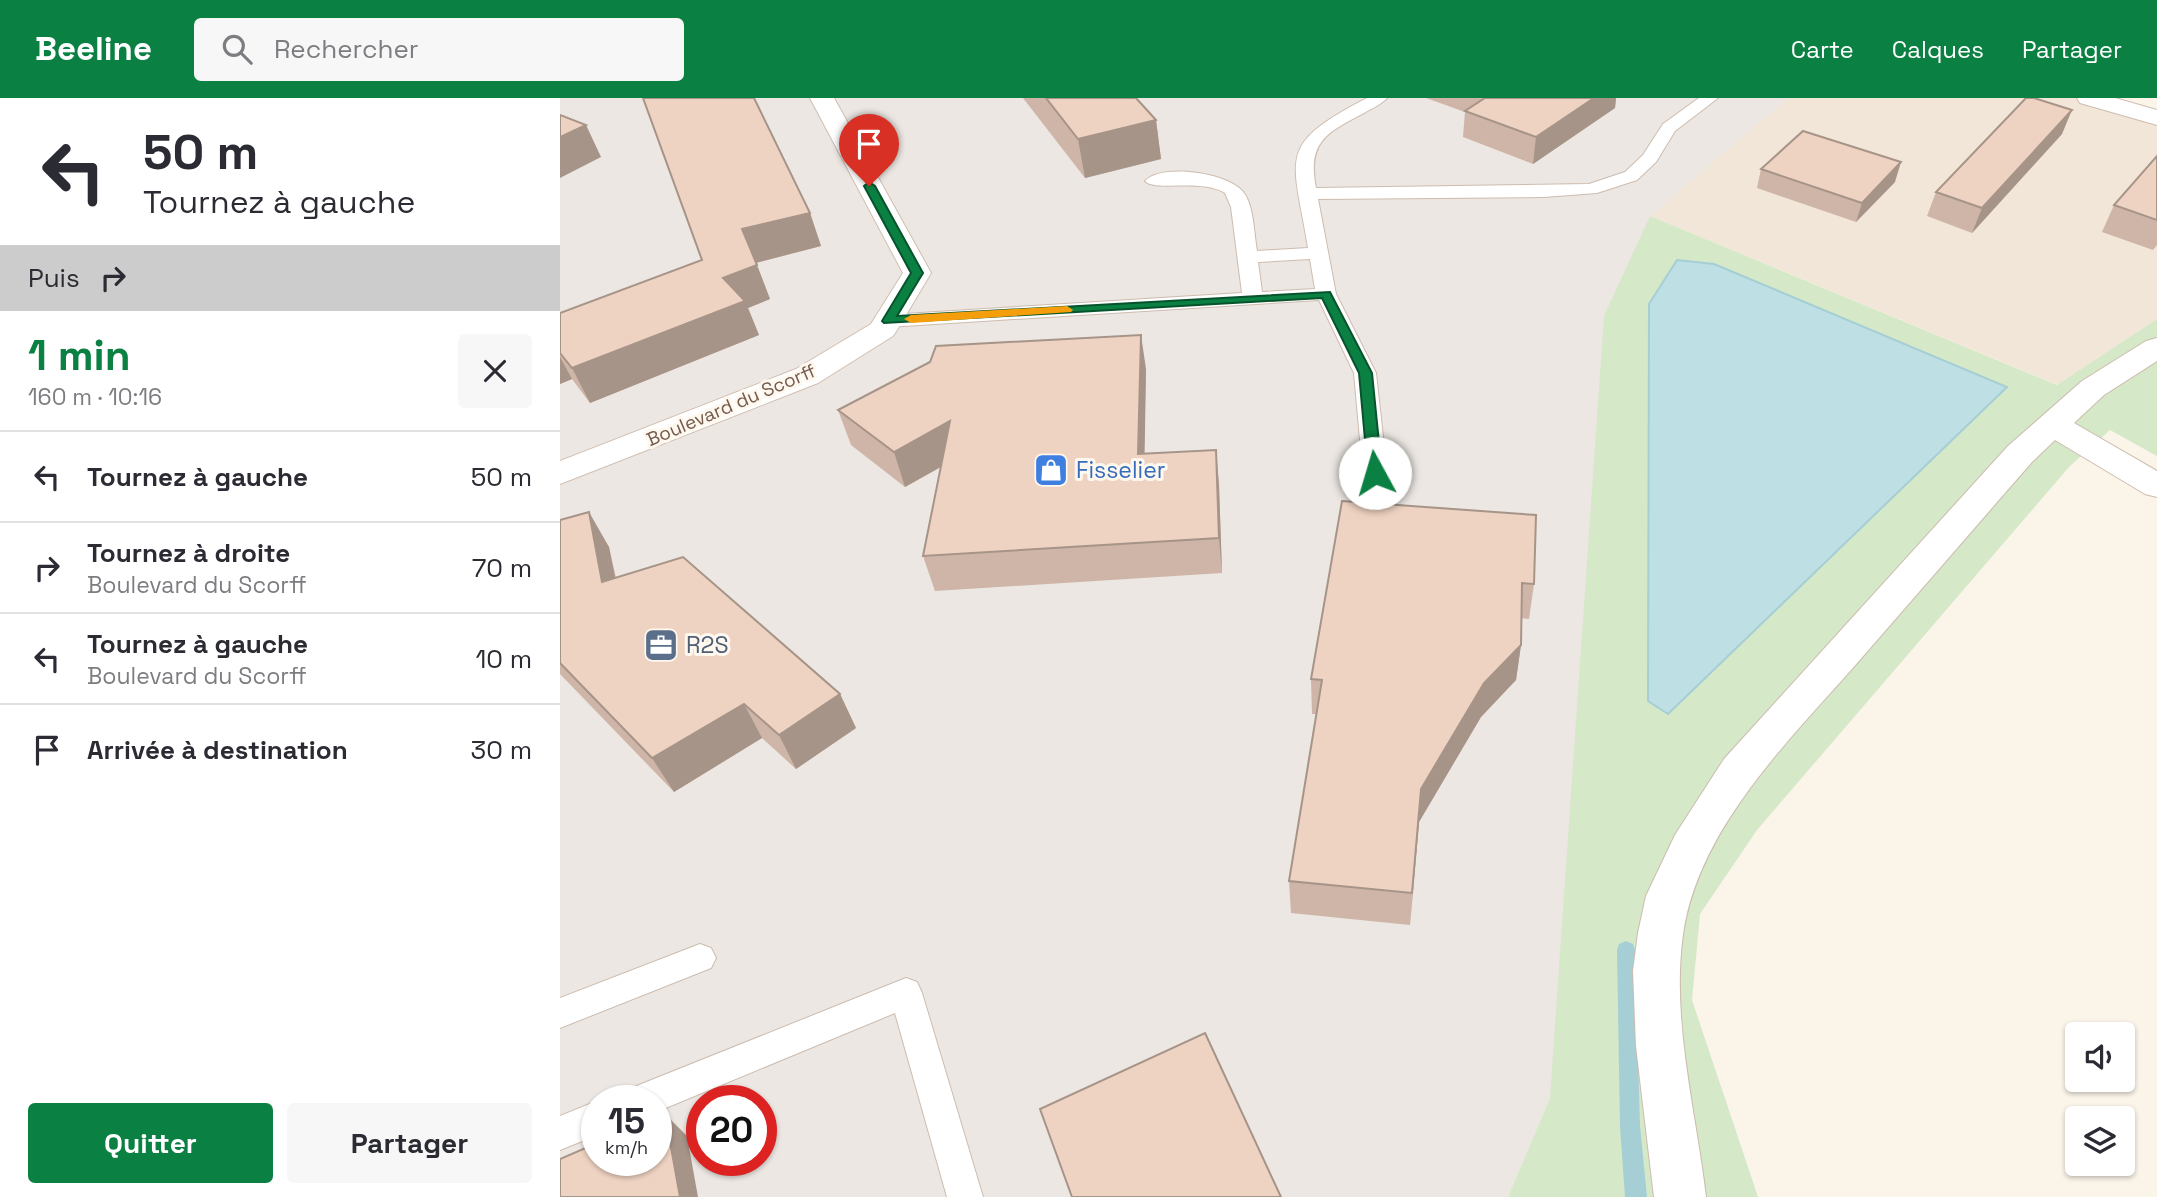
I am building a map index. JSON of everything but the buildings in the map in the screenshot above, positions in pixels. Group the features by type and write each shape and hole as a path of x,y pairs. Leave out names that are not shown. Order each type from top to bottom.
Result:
{"street":[{"name":"Boulevard du Scorff","path":"560,473 807,376 882,330 917,273 822,98"},
{"path":"2089,98 2157,118"},
{"path":"1680,1197 1660,1052 1656,962 1669,895 1702,827 1739,771 2020,454 2092,388 2157,347"},
{"path":"2052,424 2157,486"}],"lane":[{"path":"1375,473 1365,373 1326,294 1304,170 1308,145 1326,130 1380,98"},
{"path":"1308,194 1544,192 1591,189 1631,176 1650,158 1669,128 1701,100"},
{"path":"1154,181 1194,178 1224,184 1238,197 1253,298"},
{"path":"1248,257 1318,253"},
{"path":"888,321 1326,294"},
{"path":"560,1013 700,958"},
{"path":"672,1088 906,993 965,1197"},
{"path":"560,1133 581,1124"}],"shaded area":[{"path":"560,98 1788,98 1650,216 1550,1098 1508,1197 560,1197"},
{"path":"1788,98 2110,98 2157,111 2157,319 2058,385 1650,216"}],"green space":[{"path":"1650,216 2057,385 2157,319 2157,456 2110,430 2069,467 1757,830 1700,914 1692,1000 1758,1197 1508,1197 1550,1098 1604,316"}],"water":[{"path":"1677,260 1714,264 2007,387 1668,714 1648,701 1649,304"}],"waterway":[{"path":"1626,950 1630,1126 1636,1197"}],"slow traffic":[{"path":"911,319 1067,310"}],"place":[{"name":"Fisselier","path":"1051,470"},
{"name":"R2S","path":"661,645"}],"route":[{"path":"869,186 917,273 888,321 1326,294 1365,373 1375,473"}]}
